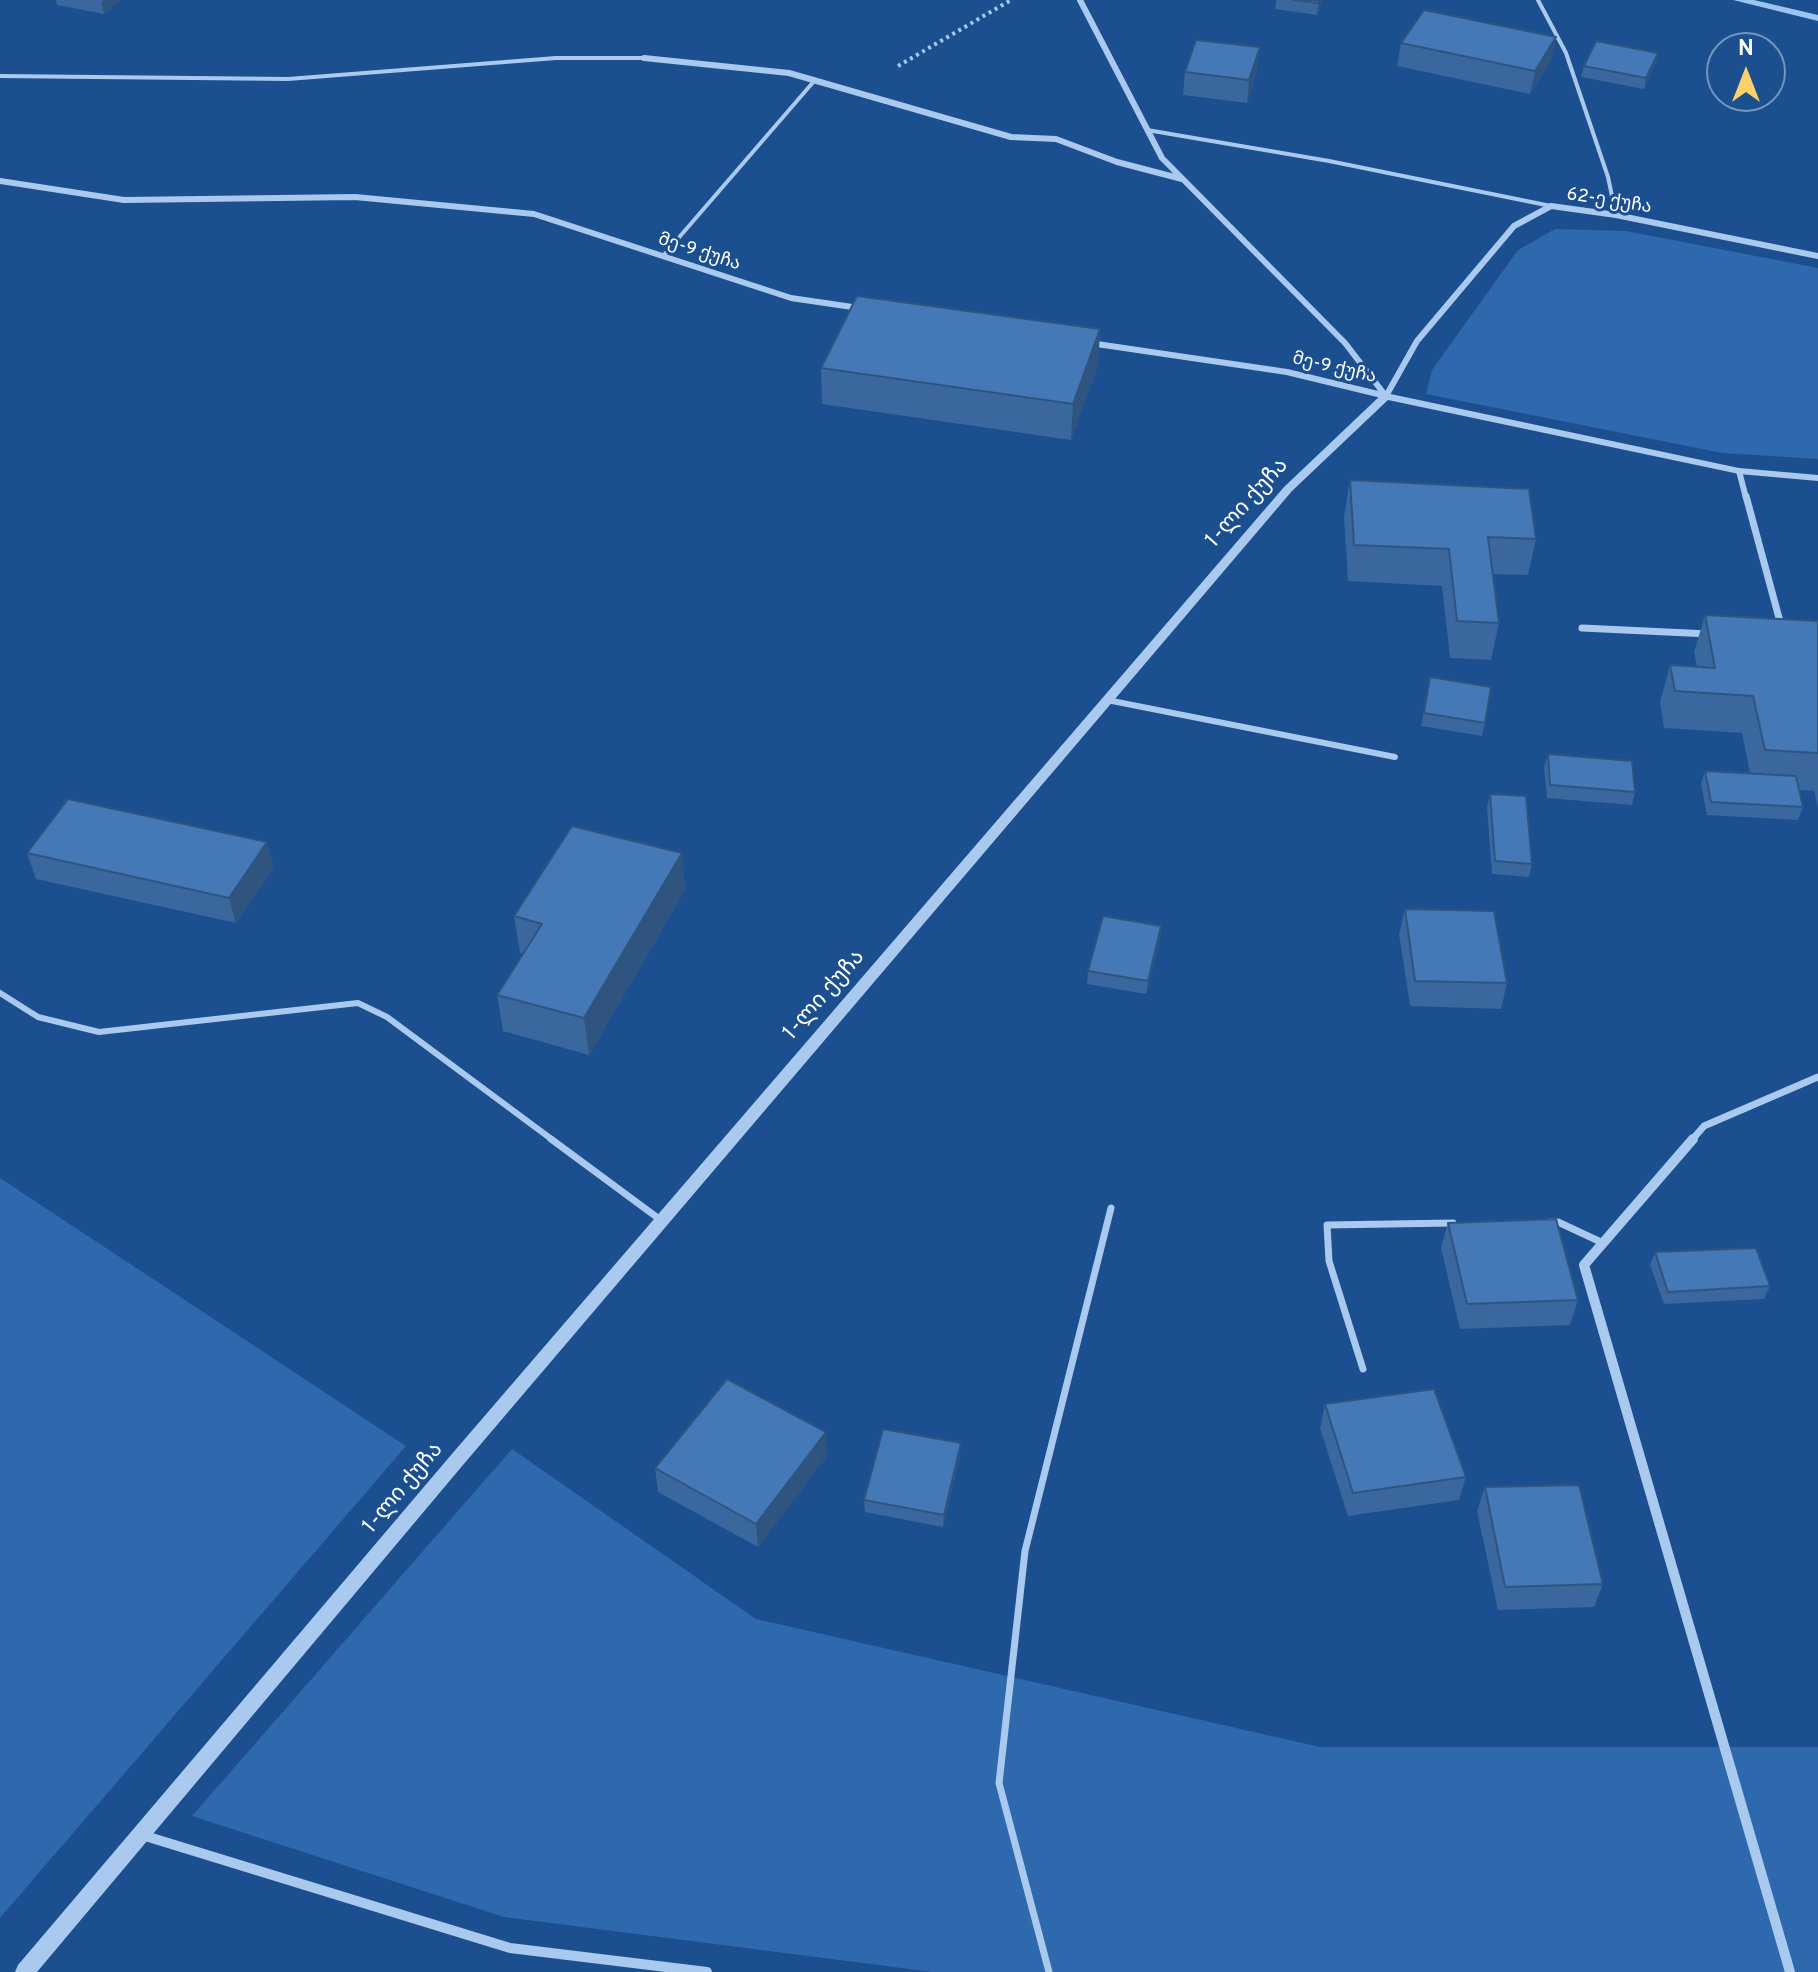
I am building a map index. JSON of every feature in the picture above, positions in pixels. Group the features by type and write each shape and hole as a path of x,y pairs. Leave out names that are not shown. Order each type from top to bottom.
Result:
{"street":[{"path":"1080,0 1162,158 1345,343 1386,396 1739,471 1818,478"},
{"path":"644,58 789,73 1011,137 1056,139 1117,162 1182,179"},
{"name":"მე-9 ქუჩა","path":"0,181 124,200 355,197 534,214 791,298 869,310"},
{"name":"62-ე ქუჩა","path":"1386,396 1417,341 1514,226 1551,206 1616,215 1818,256"},
{"name":"მე-9 ქუჩა","path":"1086,342 1287,372 1386,396"},
{"name":"1-ლი ქუჩა","path":"25,1972 1288,489 1386,396"},
{"path":"1739,471 1784,638 1769,637"},
{"path":"1582,628 1722,634"},
{"path":"1790,1972 1584,1265 1704,1126 1818,1077"},
{"path":"142,1835 510,1948 707,1972"}],"lane":[{"path":"1538,0 1566,53 1608,177 1616,215"},
{"path":"0,76 288,79 556,58 644,58"},
{"path":"663,256 815,80"},
{"path":"1147,130 1329,161 1551,206"},
{"path":"1107,700 1395,757"},
{"path":"0,993 38,1017 99,1032 358,1003 387,1017 662,1221"},
{"path":"1049,1972 999,1783 1025,1551 1111,1208"},
{"path":"1543,1222 1558,1222 1603,1243"},
{"path":"1363,1369 1329,1261 1327,1225 1466,1223"}],"path":[{"path":"894,68 1011,0"}],"shaded area":[{"path":"1555,229 1626,231 1818,268 1818,459 1722,453 1426,394 1432,370 1518,250"},
{"path":"0,1178 406,1446 0,1918"},
{"path":"512,1449 756,1619 1320,1747 1818,1747 1818,1972 933,1972 504,1917 192,1816"}],"building":[{"path":"1424,10 1556,37 1535,71 1401,43"},
{"path":"1196,40 1260,47 1249,80 1185,72"},
{"path":"1596,41 1658,53 1646,78 1584,66"},
{"path":"857,296 1100,329 1073,404 821,368"},
{"path":"1350,480 1529,489 1536,539 1488,537 1499,623 1457,621 1449,549 1354,545"},
{"path":"1705,615 1818,621 1818,753 1765,750 1753,696 1675,691 1670,665 1715,668"},
{"path":"1430,677 1491,687 1485,723 1424,713"},
{"path":"1548,754 1632,761 1635,792 1550,785"},
{"path":"1705,771 1796,776 1803,807 1711,802"},
{"path":"1490,794 1526,796 1532,864 1495,861"},
{"path":"68,799 267,842 229,898 27,853"},
{"path":"572,826 682,853 584,1018 497,995 542,924 514,916"},
{"path":"1405,909 1494,911 1507,983 1415,981"},
{"path":"1103,916 1161,926 1148,981 1088,971"},
{"path":"1556,1219 1578,1300 1467,1304 1448,1223"},
{"path":"1756,1248 1770,1286 1668,1292 1655,1252"},
{"path":"727,1379 826,1432 756,1524 655,1468"},
{"path":"1434,1389 1466,1477 1353,1493 1325,1404"},
{"path":"883,1429 961,1443 944,1515 864,1500"},
{"path":"1579,1485 1603,1584 1505,1587 1485,1487"}],"waterway":[{"path":"1739,0 1818,18"}]}
